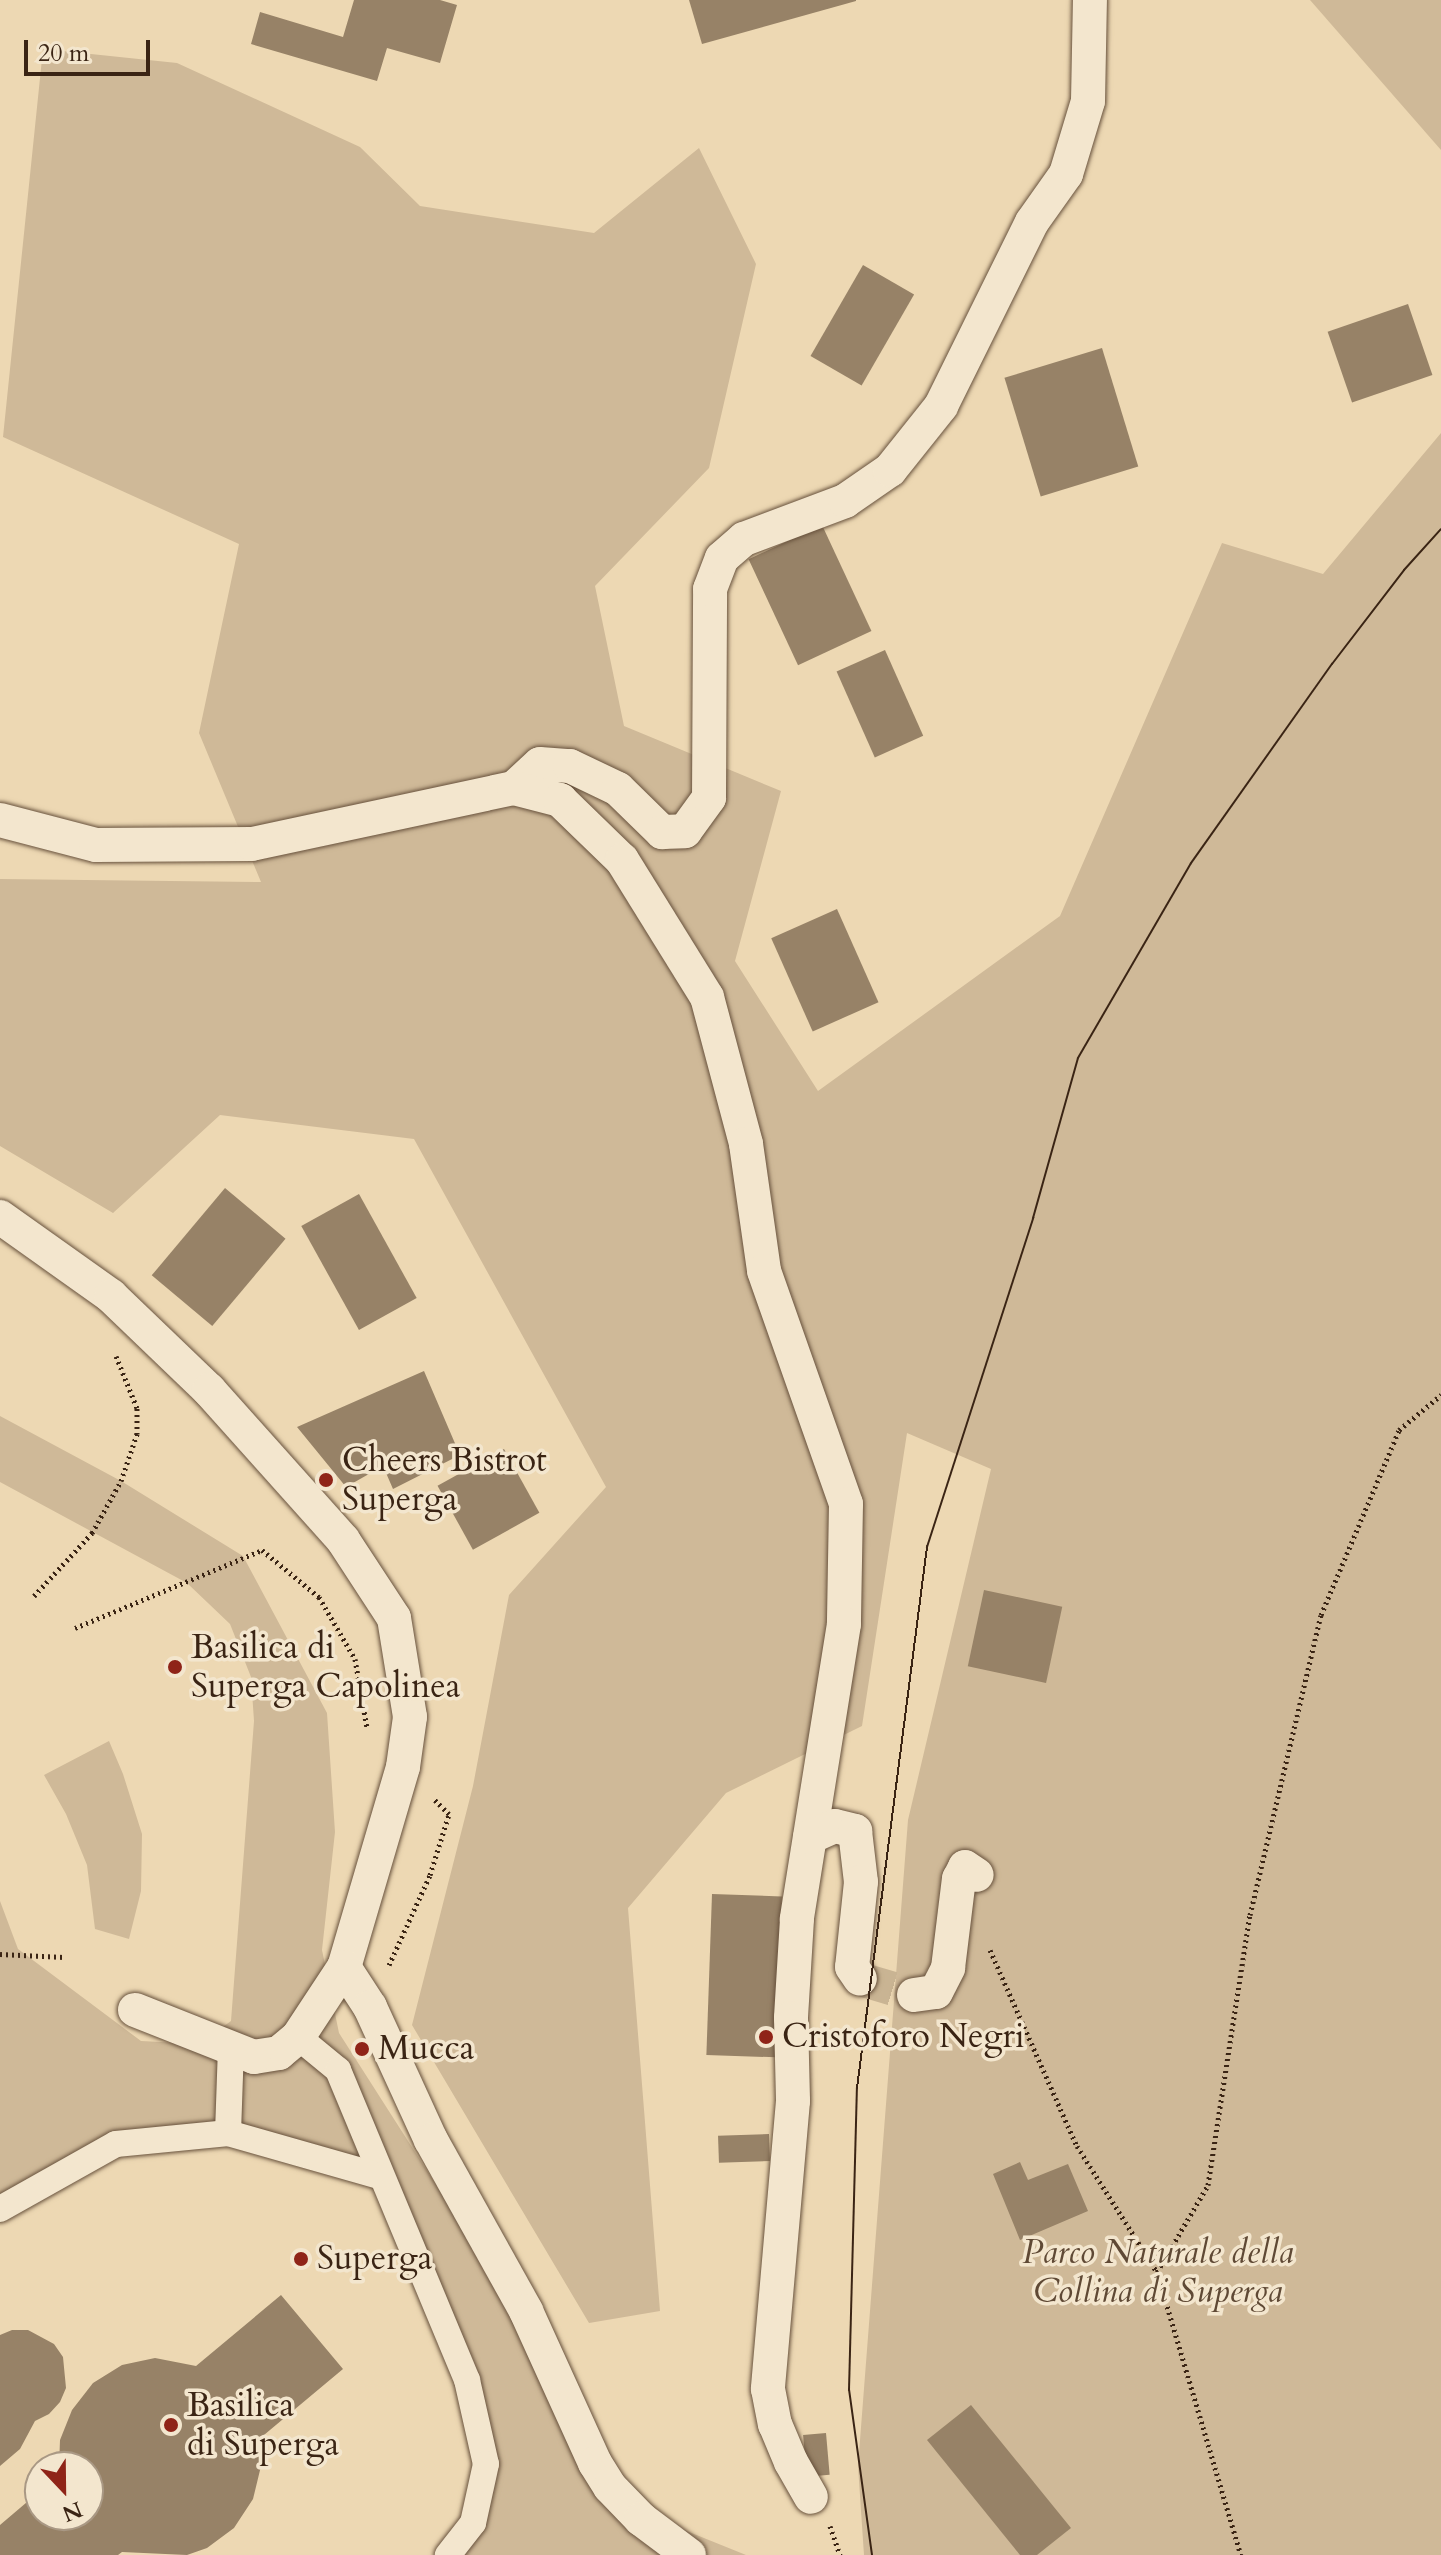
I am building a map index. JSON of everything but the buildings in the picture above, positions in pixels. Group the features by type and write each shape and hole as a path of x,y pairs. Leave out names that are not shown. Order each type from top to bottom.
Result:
{"street":[{"path":"514,788 540,764 570,766 618,789 662,832 685,831 709,798 710,589 722,558 744,539 845,501 890,470 941,406 1032,222 1066,174 1088,101 1090,0"},
{"path":"0,820 96,845 252,844 514,788 560,800 622,860 707,997 746,1144 764,1271 846,1504 844,1624 797,1919 791,2018 793,2101 768,2389 775,2424 791,2462 811,2497"},
{"path":"0,1217 111,1296 209,1390 343,1540 394,1618 410,1717 403,1767 344,1967 298,2037 279,2053 254,2057 135,2010"},
{"path":"810,1837 835,1826 855,1831 861,1882 852,1967 860,1979"},
{"path":"914,1995 936,1992 948,1968 959,1879 965,1867 977,1875"},
{"path":"344,1967 375,2017 431,2140 549,2355 595,2463 610,2487 641,2519 689,2555"},
{"path":"298,2037 334,2063 467,2380 486,2464 473,2523 448,2555"},
{"path":"228,2133 231,2049"},
{"path":"0,2209 116,2144 228,2133 379,2176"}],"path":[{"path":"34,1596 92,1533 121,1481 137,1434 137,1408 112,1346"},
{"path":"1157,2272 1208,2185 1250,1915 1321,1615 1399,1430 1441,1395"},
{"path":"75,1628 262,1550 319,1597 355,1659 367,1730"},
{"path":"375,2017 430,1875 449,1814 403,1767"},
{"path":"988,1940 1077,2146 1157,2272 1241,2555"},
{"path":"0,1954 64,1957"}],"green space":[{"path":"1310,0 1441,0 1441,150"},
{"name":"Parco Naturale della Collina di Superga","path":"43,49 177,63 360,147 420,206 594,233 699,148 756,264 709,468 595,586 624,726 781,791 735,961 818,1091 1060,916 1222,543 1323,574 1441,433 1441,2555 864,2555 858,2466 908,1820 991,1469 907,1433 862,1726 726,1793 628,1908 660,2311 589,2323 412,2025 473,1786 509,1595 606,1487 414,1139 220,1115 113,1213 0,1146 0,879 261,882 199,733 239,544 3,437"},
{"path":"0,1416 121,1481 243,1556 327,1713 335,1832 322,1950 339,2033 647,2515 746,2555 448,2555 486,2464 379,2176 228,2133 116,2144 0,2209 0,1901 18,1949 141,2041 199,2044 231,2021 254,1721 251,1677 230,1624 187,1583 0,1482"},
{"path":"109,1741 142,1834 141,1891 129,1939 95,1929 87,1865 66,1814 44,1775"}],"tunnel":[{"path":"860,1979 914,1995"}],"tram line":[{"path":"872,2555 849,2390 857,2088 927,1547 1033,1218 1078,1058 1191,863 1332,664 1404,570 1441,529"}],"place":[{"name":"Cheers Bistrot Superga","path":"326,1480"},
{"name":"Basilica di Superga Capolinea","path":"175,1667"},
{"name":"Cristoforo Negri","path":"766,2037"},
{"name":"Mucca","path":"362,2049"},
{"name":"Superga","path":"301,2259"},
{"name":"Basilica di Superga","path":"171,2425"}]}
